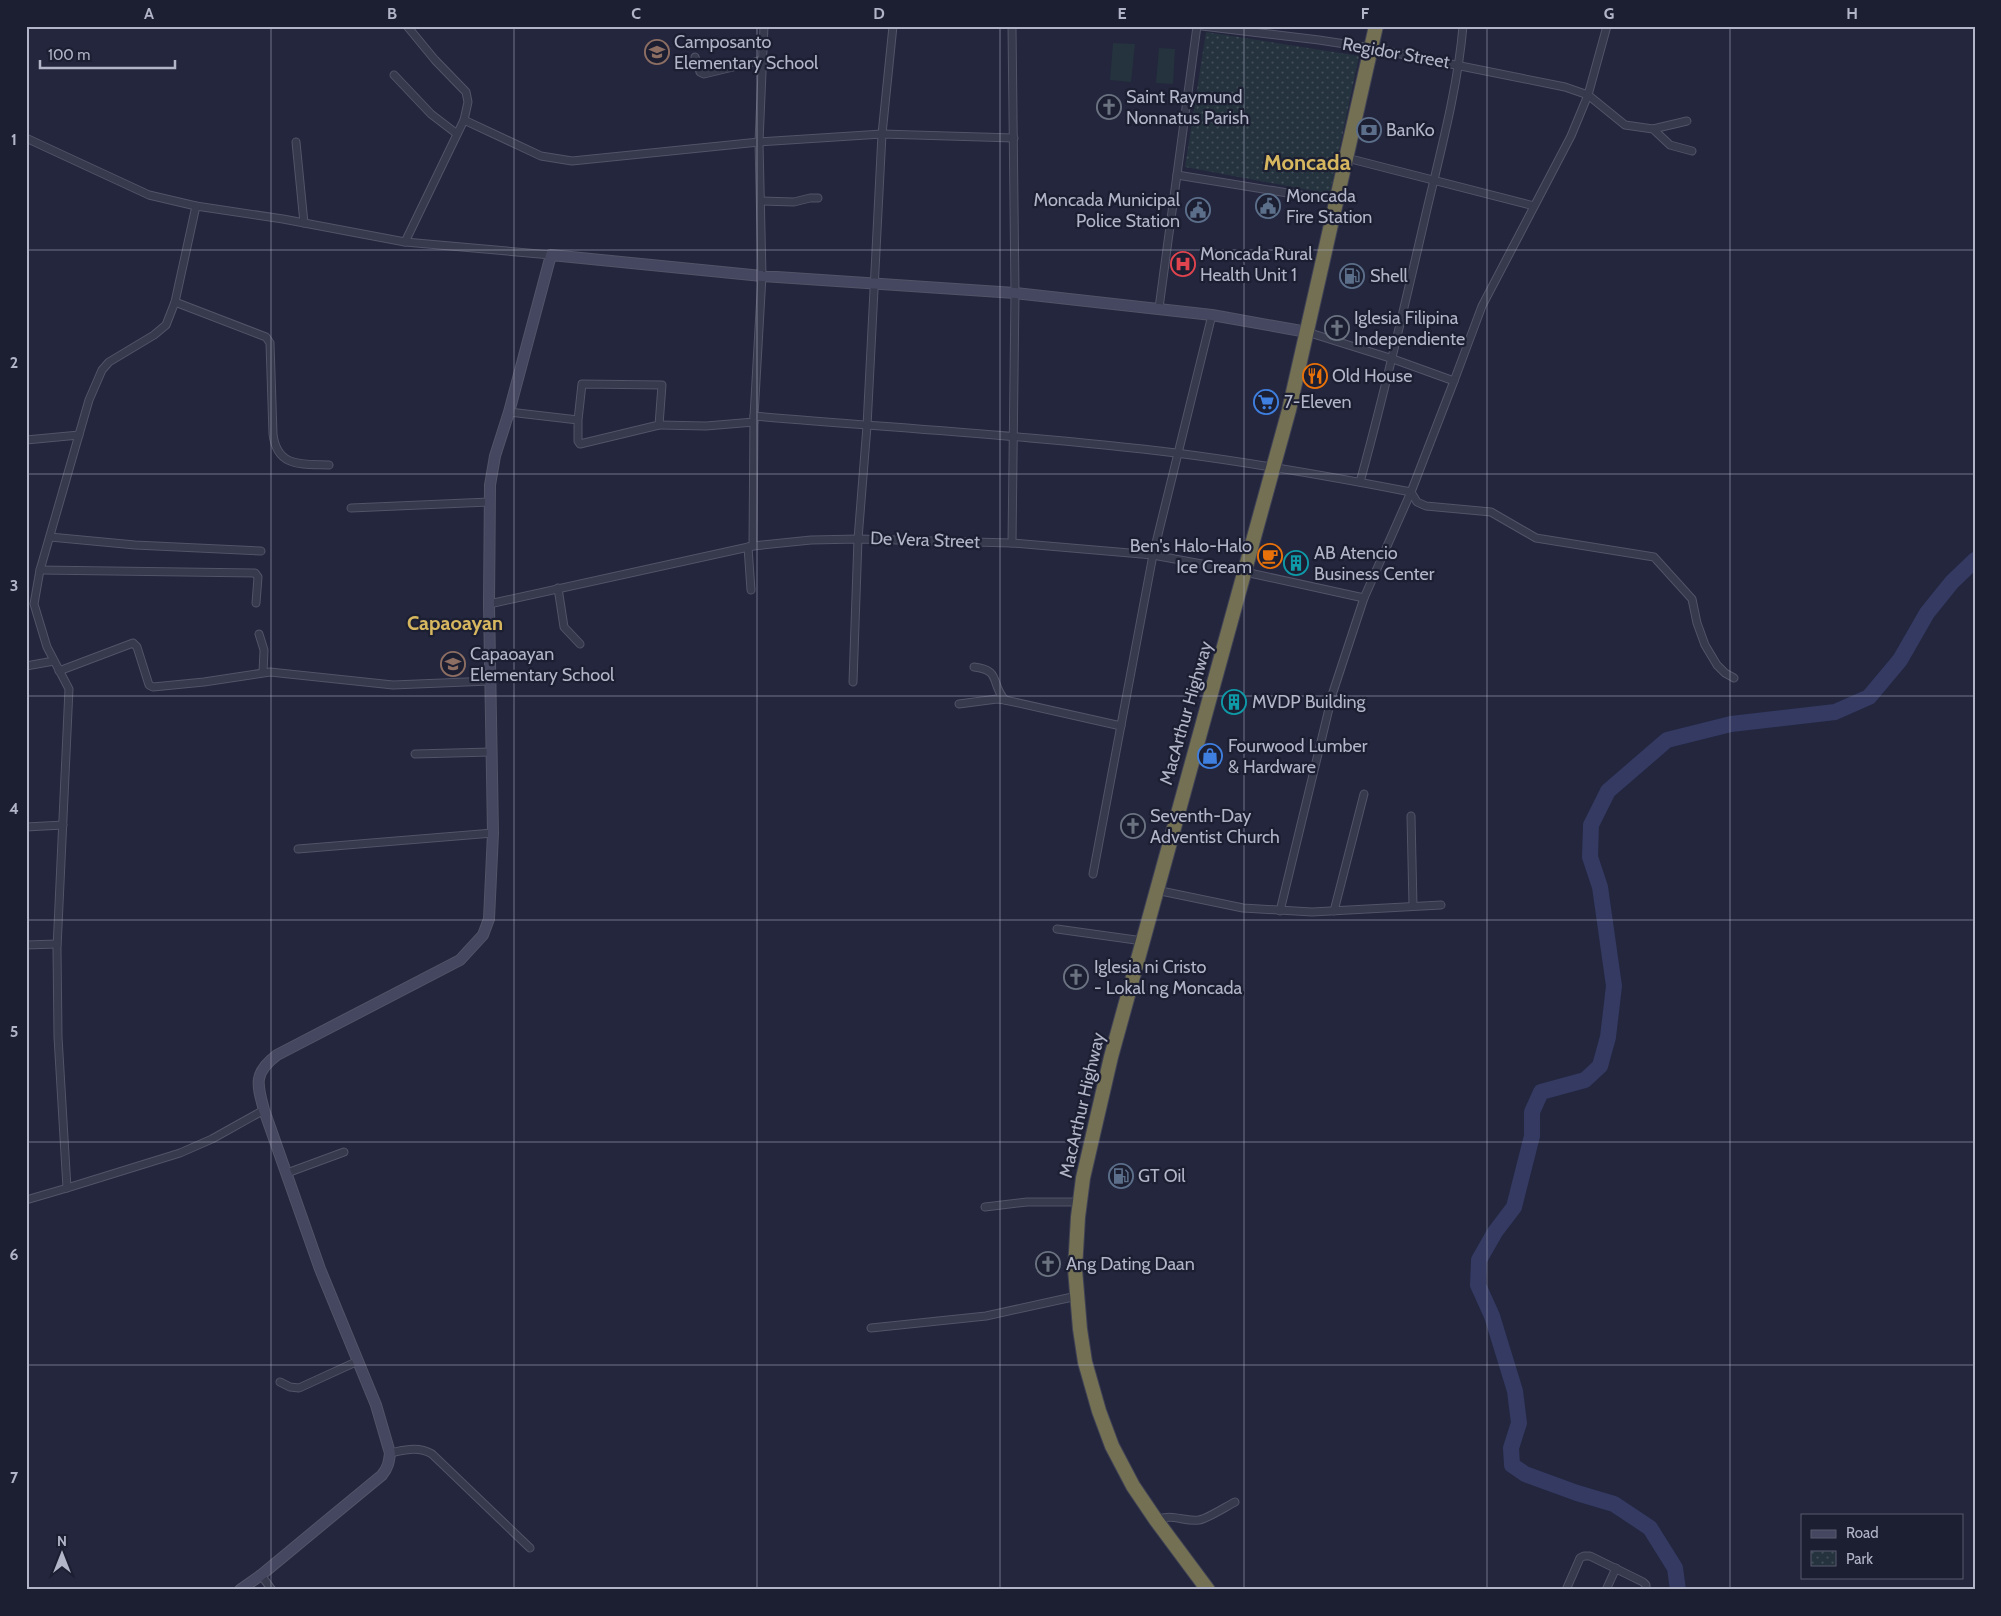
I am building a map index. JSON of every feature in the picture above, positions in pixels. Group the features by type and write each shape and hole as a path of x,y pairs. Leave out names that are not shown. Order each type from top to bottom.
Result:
{"highway":[{"name":"MacArthur Highway","path":"1208,1590 1156,1520 1120,1463 1099,1411 1085,1362 1077,1296 1076,1256 1080,1202 1094,1125 1156,890 1289,410 1338,201 1376,26"}],"street":[{"path":"405,242 464,120 468,102 466,92 434,60 407,26"},
{"path":"751,590 750,547 754,419 762,276 759,142 764,26"},
{"path":"853,682 858,539 867,426 882,134 893,26"},
{"path":"1012,26 1015,293 1012,543"},
{"path":"1159,308 1197,26"},
{"name":"Regidor Street","path":"1202,26 1371,48 1547,83 1588,95"},
{"path":"1360,482 1393,359 1434,181 1458,65 1463,26"},
{"path":"1280,910 1333,692 1364,598 1411,492 1482,306 1534,206 1561,159 1588,95 1607,26"},
{"path":"695,57 700,72 704,74 762,60"},
{"path":"394,75 431,114 457,134"},
{"path":"1588,95 1625,125 1652,129 1687,120"},
{"path":"464,120 541,156 572,161 759,142 882,134 1014,138"},
{"path":"1652,129 1670,145 1692,151"},
{"path":"26,138 149,195 196,206 304,223 405,242 762,276 1015,293 1212,315 1307,332 1393,359 1454,381"},
{"path":"296,142 304,223"},
{"path":"1347,158 1534,206"},
{"path":"1177,175 1338,201"},
{"path":"761,201 794,202 818,198"},
{"path":"67,1188 58,1037 57,944 69,689 47,647 34,604 40,570 89,400 102,370 109,362 154,335 166,325 175,302 196,206"},
{"path":"240,1590 262,1575 382,1475 387,1468 390,1454 376,1405 320,1269 264,1110 257,1083 268,1062 277,1055 460,960 480,940 486,930 489,919 493,834 488,604 488,502 495,456 509,412 551,255"},
{"path":"175,302 266,337 270,343 273,434 278,454 296,463 329,464"},
{"path":"1093,874 1153,555 1212,315"},
{"path":"659,425 663,388 659,383 582,384 578,420 578,441 580,444 659,425 706,426 754,419 1014,436 1177,453 1411,492"},
{"path":"509,412 578,420"},
{"path":"26,440 79,435"},
{"path":"1411,492 1416,502 1426,506 1491,512 1536,538 1654,557 1692,599 1697,623 1705,645 1717,665 1734,678"},
{"path":"351,508 488,502"},
{"path":"50,537 135,545 261,551"},
{"name":"De Vera Street","path":"488,604 750,547 811,540 858,539 1012,543 1153,555 1245,572 1364,598"},
{"path":"40,570 255,573 258,577 256,603"},
{"path":"558,588 564,627 580,644"},
{"path":"259,634 264,650 264,672"},
{"path":"59,671 133,643 137,647 149,685 153,687 207,682 264,672 393,685 490,681"},
{"path":"26,666 54,661"},
{"path":"974,667 985,668 994,675 1000,694 1005,700"},
{"path":"959,704 997,699 1005,700 1121,726"},
{"path":"415,754 491,752"},
{"path":"1334,911 1364,794"},
{"path":"1411,816 1413,906"},
{"path":"26,827 63,825"},
{"path":"298,849 493,834"},
{"path":"1156,890 1243,908 1312,912 1441,905"},
{"path":"1057,929 1143,941"},
{"path":"26,945 57,944"},
{"path":"26,1200 180,1153 212,1139 264,1110"},
{"path":"287,1173 344,1152"},
{"path":"985,1207 1027,1202 1080,1202"},
{"path":"871,1328 986,1316 1077,1296"},
{"path":"280,1382 290,1387 299,1388 358,1361"},
{"path":"390,1454 413,1449 432,1454 530,1548"},
{"path":"1156,1520 1173,1516 1191,1520 1204,1519 1235,1502"},
{"path":"1566,1590 1580,1558 1584,1556 1590,1556 1643,1582 1646,1585 1646,1590"},
{"path":"1606,1590 1616,1568"},
{"path":"262,1575 272,1590"}],"green space":[{"path":"1206,32 1359,56 1330,194 1185,167"},
{"path":"1113,43 1135,44 1131,82 1110,80"},
{"path":"1159,48 1175,49 1173,84 1156,83"}],"waterway":[{"path":"1678,1590 1675,1568 1650,1528 1614,1504 1525,1474 1512,1465 1511,1448 1519,1423 1515,1391 1492,1316 1478,1285 1479,1260 1495,1232 1514,1207 1532,1136 1532,1112 1541,1092 1585,1080 1600,1066 1608,1037 1614,986 1600,887 1590,857 1591,825 1608,791 1667,740 1731,724 1835,712 1869,697 1900,660 1927,613 1952,582 1975,560"}],"place":[{"name":"Camposanto Elementary School","path":"657,52"},
{"name":"Saint Raymund Nonnatus Parish","path":"1109,107"},
{"name":"BanKo","path":"1369,130"},
{"name":"Moncada Fire Station","path":"1268,206"},
{"name":"Moncada Municipal Police Station","path":"1198,210"},
{"name":"Moncada Rural Health Unit 1","path":"1183,264"},
{"name":"Shell","path":"1352,276"},
{"name":"Iglesia Filipina Independiente","path":"1337,328"},
{"name":"Old House","path":"1315,376"},
{"name":"7-Eleven","path":"1266,402"},
{"name":"Ben's Halo-Halo Ice Cream","path":"1270,556"},
{"name":"AB Atencio Business Center","path":"1296,563"},
{"name":"Capaoayan Elementary School","path":"453,664"},
{"name":"MVDP Building","path":"1234,702"},
{"name":"Fourwood Lumber & Hardware","path":"1210,756"},
{"name":"Seventh-Day Adventist Church","path":"1133,826"},
{"name":"Iglesia ni Cristo - Lokal ng Moncada","path":"1076,977"},
{"name":"GT Oil","path":"1121,1176"},
{"name":"Ang Dating Daan","path":"1048,1264"}],"district":[{"name":"Moncada","path":"1307,162"},
{"name":"Capaoayan","path":"455,623"}]}
